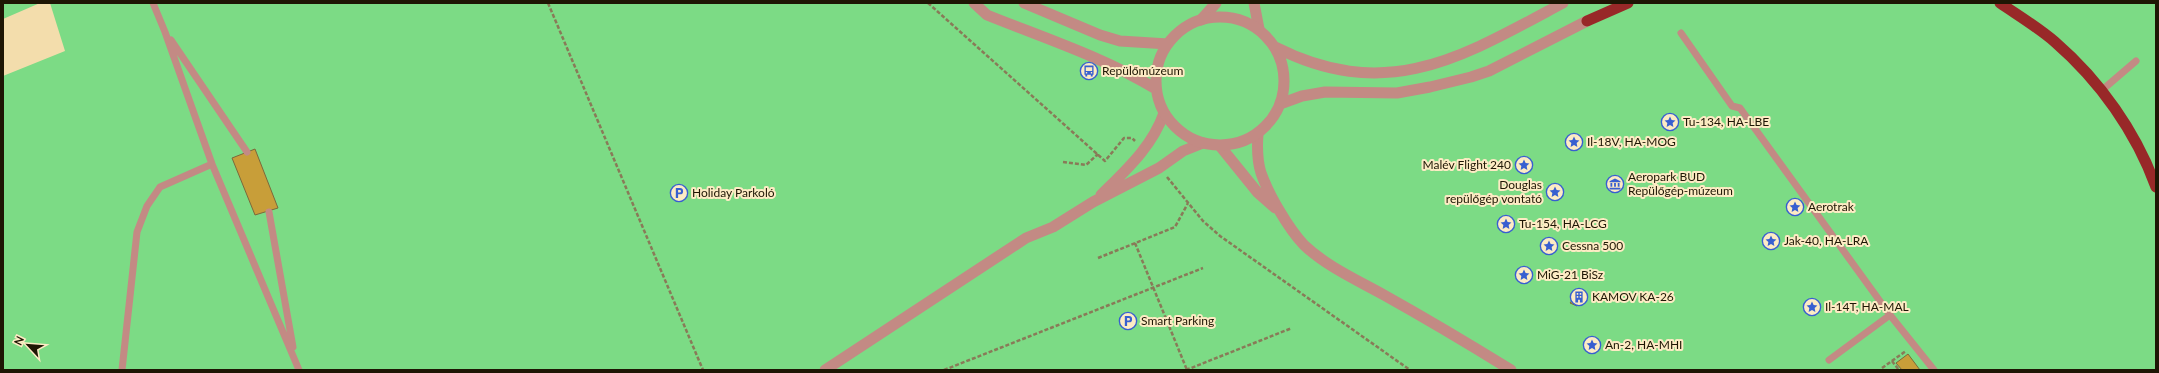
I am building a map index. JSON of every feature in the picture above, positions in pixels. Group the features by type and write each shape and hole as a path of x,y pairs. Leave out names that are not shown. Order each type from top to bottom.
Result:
{"highway":[{"path":"1587,22 1619,3"},
{"path":"1587,22 1628,3"},
{"path":"2000,3 2055,42 2088,75 2125,122 2148,164 2156,187"}],"street":[{"path":"974,3 987,15 1090,55 1134,75 1156,89"},
{"path":"1024,3 1100,35 1120,40 1168,44"},
{"path":"1200,20 1216,3"},
{"path":"1254,3 1259,29"},
{"path":"1275,47 1284,75 1285,85 1280,104 1271,120 1258,134 1240,143 1220,146 1203,143 1180,132 1164,113 1156,89 1157,70 1168,44 1182,29 1200,20 1212,17 1237,19 1259,29 1275,47 1300,60 1335,69 1388,74 1422,68 1469,52 1563,3"},
{"path":"1280,104 1302,96 1325,92 1397,93 1430,88 1489,71 1587,22"},
{"path":"1094,202 1144,151 1159,128 1164,113"},
{"path":"1258,134 1257,152 1261,172 1283,216 1303,244 1316,255 1511,370"},
{"path":"825,370 1026,238 1053,227 1094,202 1159,168 1183,151 1203,143"},
{"path":"1220,146 1258,192 1283,216"}],"lane":[{"path":"153,3 166,32 212,164 299,370"},
{"path":"166,32 247,152"},
{"path":"1681,33 1732,106 1740,108 1890,315 1934,370"},
{"path":"2101,91 2136,61"},
{"path":"122,370 137,232 148,206 160,187 212,164"},
{"path":"268,212 295,361"},
{"path":"1829,360 1890,315"}],"path":[{"path":"548,3 703,370"},
{"path":"928,3 1106,161 1124,138 1128,137 1144,151"},
{"path":"1062,162 1086,165 1098,154"},
{"path":"1159,168 1202,221 1220,236 1410,370"},
{"path":"1098,258 1175,227 1188,203"},
{"path":"1136,243 1187,370 1292,328"},
{"path":"944,370 1203,268"},
{"path":"1882,368 1914,346"},
{"path":"1892,361 1899,370"}],"green space":[{"path":"3,3 40,3 3,19"},
{"path":"50,3 2156,3 2156,370 3,370 3,76 65,51"}],"building":[{"path":"255,149 278,208 255,215 232,158"},
{"name":"KAMOV KA-26","path":"1580,289 1582,290 1580,295 1583,295 1576,304 1577,306 1570,303 1575,297 1573,296 1575,292 1577,293"},
{"path":"1908,354 1920,370 1902,370 1896,363"}],"place":[{"name":"Repülőmúzeum","path":"1089,71"},
{"name":"Tu-134, HA-LBE","path":"1670,122"},
{"name":"Il-18V, HA-MOG","path":"1574,142"},
{"name":"Malév Flight 240","path":"1524,165"},
{"name":"Aeropark BUD Repülőgép-múzeum","path":"1615,184"},
{"name":"Douglas repülőgép vontató","path":"1555,192"},
{"name":"Holiday Parkoló","path":"679,193"},
{"name":"Aerotrak","path":"1795,207"},
{"name":"Tu-154, HA-LCG","path":"1506,224"},
{"name":"Jak-40, HA-LRA","path":"1771,241"},
{"name":"Cessna 500","path":"1549,246"},
{"name":"MiG-21 BiSz","path":"1524,275"},
{"name":"KAMOV KA-26","path":"1579,297"},
{"name":"Il-14T, HA-MAL","path":"1812,307"},
{"name":"Smart Parking","path":"1128,321"},
{"name":"An-2, HA-MHI","path":"1592,345"}]}
